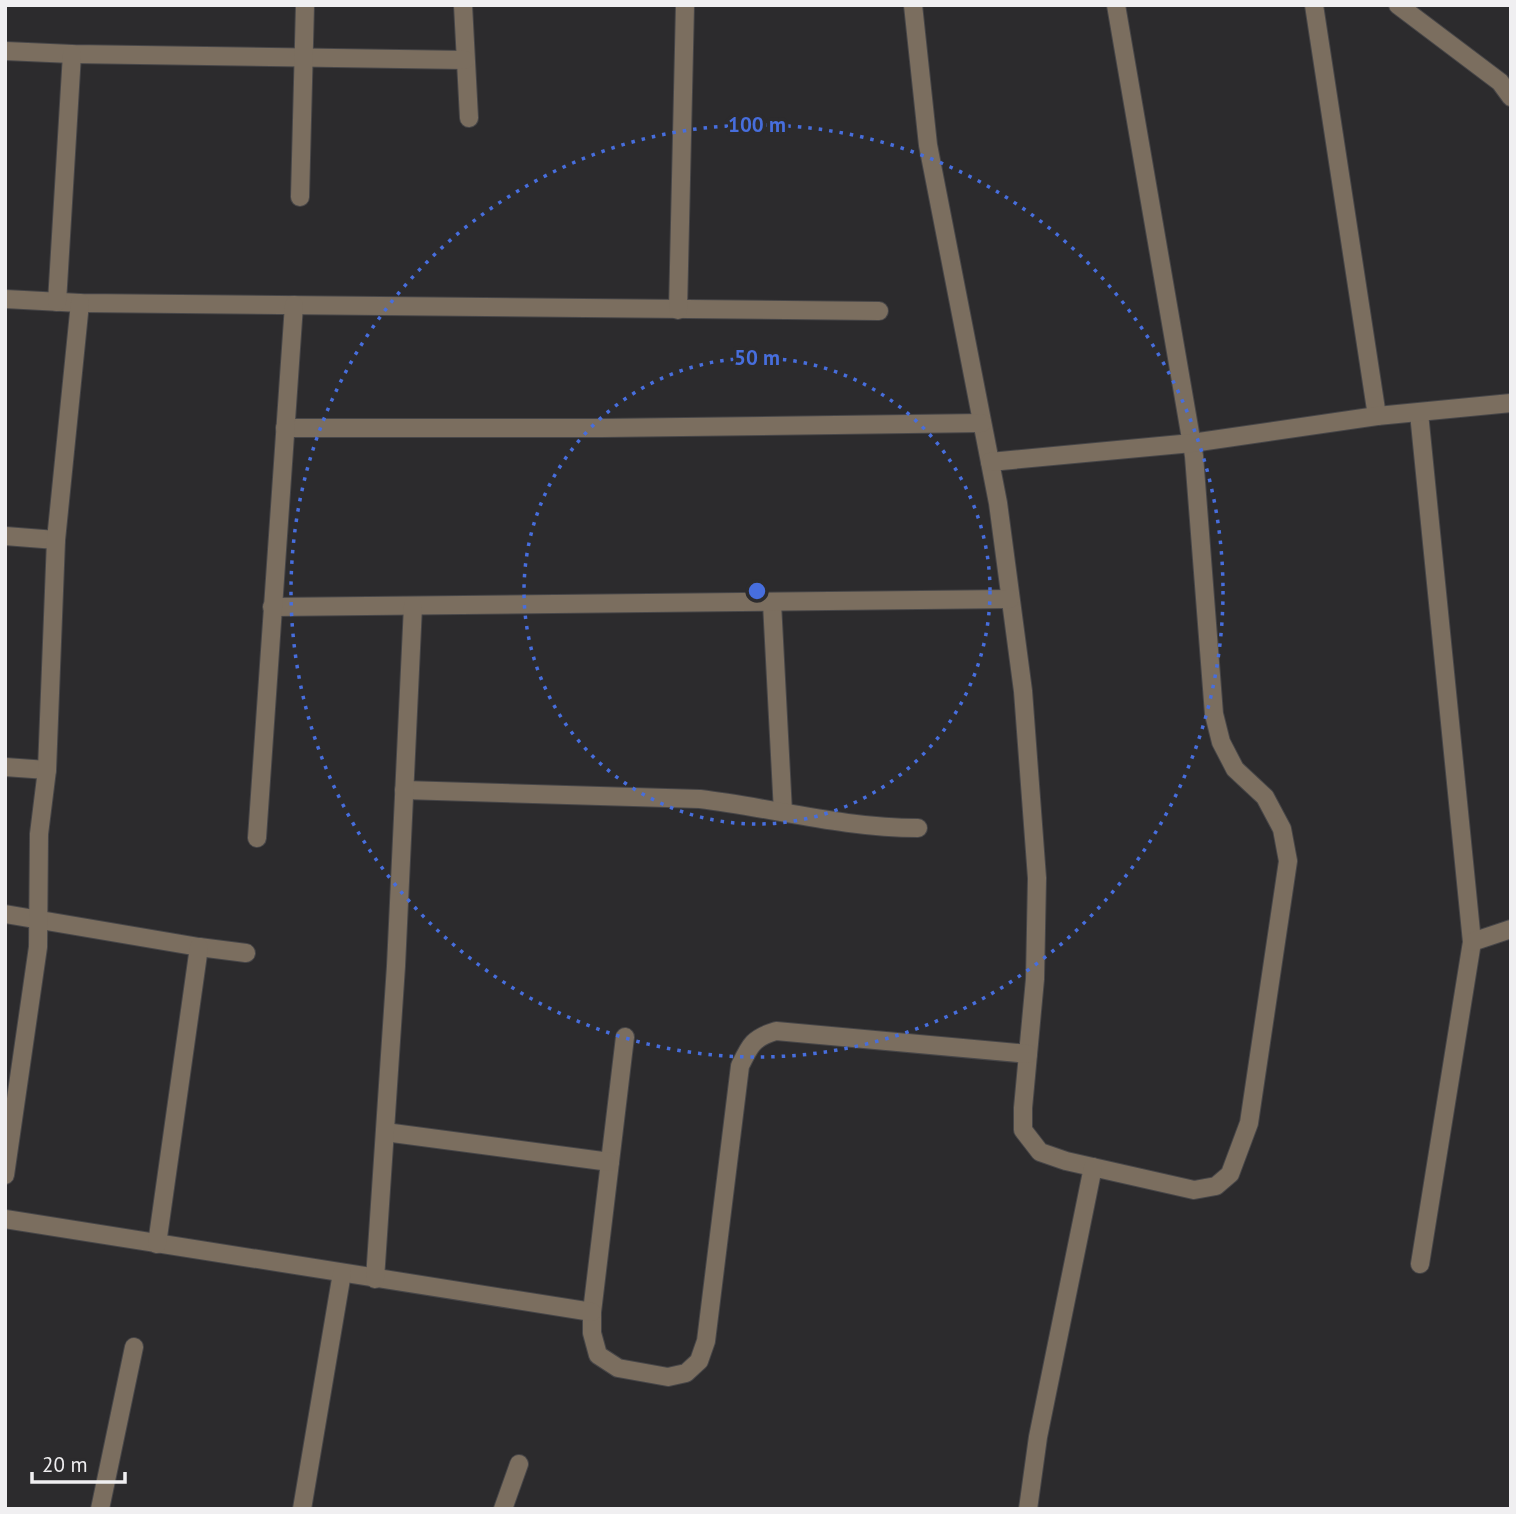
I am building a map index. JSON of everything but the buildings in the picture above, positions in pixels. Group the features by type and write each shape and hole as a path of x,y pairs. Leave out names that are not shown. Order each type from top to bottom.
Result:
{"street":[{"path":"300,197 305,5"},
{"path":"463,5 468,118"},
{"path":"678,310 685,5"},
{"path":"912,5 928,145 990,462 1023,691 1037,878 1035,979 1023,1130 1040,1152 1066,1161 1194,1190 1216,1186 1230,1174 1250,1123 1288,860 1282,829 1265,797 1235,769 1221,742 1214,714 1192,443 1116,5"},
{"path":"1398,5 1500,82 1511,97"},
{"path":"1318,6 1377,415"},
{"path":"5,51 465,60"},
{"path":"57,302 72,54"},
{"path":"5,299 80,303 879,311"},
{"path":"5,1175 38,947 39,834 47,770 56,540 80,303"},
{"path":"257,838 294,305"},
{"path":"990,462 1192,443 1377,415 1511,403"},
{"path":"1419,413 1472,942 1420,1264"},
{"path":"285,428 982,424"},
{"path":"5,536 56,540"},
{"path":"272,607 1010,599"},
{"path":"772,603 783,812"},
{"path":"375,1279 413,606"},
{"path":"5,767 47,770"},
{"path":"404,790 700,799 880,828 918,828"},
{"path":"5,914 246,953"},
{"path":"1472,942 1511,929"},
{"path":"157,1244 199,947"},
{"path":"625,1037 592,1312 592,1333 598,1355 618,1368 668,1377 685,1373 699,1361 706,1341 740,1066 748,1048 758,1037 776,1031 1028,1054"},
{"path":"384,1132 610,1162"},
{"path":"1028,1509 1038,1437 1093,1167"},
{"path":"5,1219 592,1312"},
{"path":"302,1509 342,1273"},
{"path":"100,1509 134,1347"},
{"path":"503,1509 519,1464"}]}
